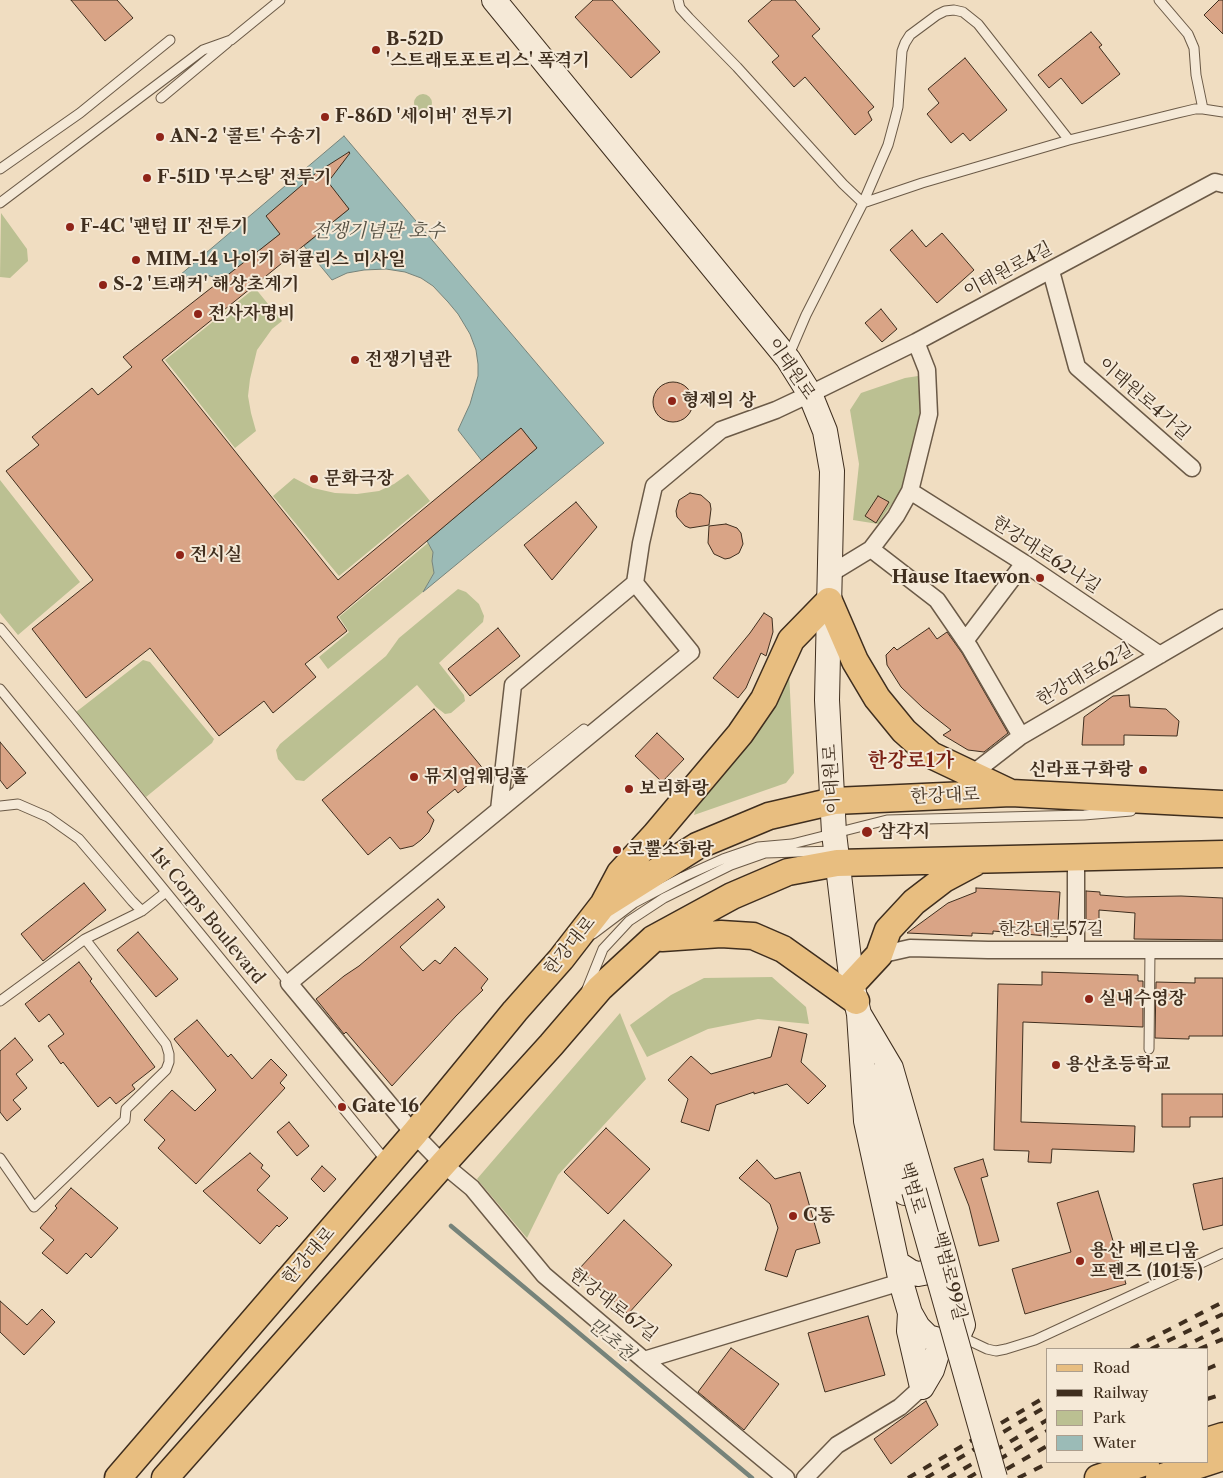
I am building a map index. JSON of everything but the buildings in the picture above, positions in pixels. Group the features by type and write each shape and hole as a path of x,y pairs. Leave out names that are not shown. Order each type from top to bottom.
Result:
{"main road":[{"name":"이태원로","path":"494,0 788,359 810,394 825,431 832,471 827,700 838,850"},
{"path":"602,906 620,874 740,734 764,699 792,640 828,601 856,661 877,698 904,731 931,755 1011,793"},
{"name":"한강대로","path":"118,1478 414,1134 515,1011 561,959 602,906 700,844 769,816 834,801 1011,793 1220,804"},
{"path":"164,1478 600,988 653,939 732,896 838,850 882,861 1076,859 1223,854"},
{"name":"백범로","path":"838,850 856,1000 878,1094 995,1478"},
{"path":"653,939 721,934 753,936 783,949 856,1000 879,955 888,930 914,902 944,879 976,861"},
{"name":"백범로99길","path":"856,1000 891,1068 945,1256 963,1325 961,1331 952,1340 941,1341 928,1336 918,1328 910,1313 899,1272 866,1121 856,1000"},
{"name":"백범로","path":"909,1192 985,1478"},
{"path":"899,1272 918,1274 929,1272 945,1256"},
{"path":"910,1313 909,1331 922,1387"},
{"path":"922,1387 932,1370 941,1341"},
{"path":"1208,1441 1223,1436"},
{"path":"1208,1462 1223,1457"},
{"path":"1098,1478 1143,1463"},
{"path":"1159,1478 1205,1463"}],"street":[{"name":"이태원로4길","path":"635,583 641,543 654,486 721,430 776,410 916,342 1220,181"},
{"name":"이태원로4가길","path":"1050,270 1076,367 1192,468"},
{"path":"830,574 871,549 896,516 910,491 929,414 927,370 916,342"},
{"name":"한강대로62나길","path":"910,491 1024,563 1160,655"},
{"path":"871,549 937,600 1021,736"},
{"path":"964,641 1024,563"},
{"path":"289,983 691,652 635,583 512,685 499,810"},
{"name":"한강대로62길","path":"972,774 1021,736 1223,618"},
{"path":"1076,859 1076,949"},
{"name":"한강대로57길","path":"879,955 910,948 988,950 1223,950"},
{"name":"한강대로67길","path":"289,983 414,1134 443,1164 472,1188 544,1275 644,1360 899,1272"},
{"path":"644,1360 786,1478"},
{"path":"804,1478 837,1445 900,1408 922,1387"}],"lane":[{"path":"161,98 280,0"},
{"path":"678,0 680,8 689,18 843,184 863,203"},
{"path":"1158,0 1188,34 1194,48 1196,75 1203,109"},
{"path":"788,359 806,315 863,203 888,144 898,107 902,51 910,35 936,15 945,11 954,10 962,12 978,24 1069,140"},
{"path":"0,169 80,112 170,40"},
{"path":"0,203 203,50 231,40"},
{"path":"863,203 922,183 1069,140 1178,112 1195,109 1223,112"},
{"path":"0,628 289,983"},
{"name":"1st Corps Boulevard","path":"0,689 388,1164"},
{"path":"499,810 530,772 584,729"},
{"path":"0,806 18,804 48,817 79,839 132,901 142,910"},
{"path":"577,1015 603,948 629,921 664,898 731,865 766,853 838,850 886,820 1084,815 1220,804"},
{"path":"561,959 634,904 683,877 723,859 758,847 792,844 838,850"},
{"path":"934,851 1003,860"},
{"path":"0,1001 4,1000 85,939 142,910 166,892"},
{"path":"0,1158 34,1207 125,1120 126,1109 166,1070 169,1054 166,1044 85,939"},
{"path":"1149,1049 1150,950"},
{"path":"963,1325 968,1340 987,1349 996,1351 1006,1350 1035,1340 1223,1253"}],"green space":[{"path":"423,94 429,97 432,103 429,109 423,112 417,109 414,103 417,97"},
{"path":"1,213 27,249 28,261 10,278 0,277"},
{"path":"255,288 282,321 272,329 257,350 250,379 248,396 256,431 235,448 165,360"},
{"path":"918,376 922,413 903,488 878,524 853,520 859,464 850,410 861,393 905,378"},
{"path":"408,474 430,501 339,576 273,496 294,478 313,488 335,493 357,494 379,491 394,484"},
{"path":"0,480 80,582 18,635 0,613"},
{"path":"428,543 433,552 434,573 423,592 328,669 319,657 349,632 339,617"},
{"path":"458,589 466,592 479,604 484,616 483,622 439,663 464,695 465,701 451,713 445,714 436,707 417,685 304,781 296,780 278,759 276,750 280,744 386,656 399,638"},
{"path":"143,660 150,662 214,739 212,743 146,797 76,712"},
{"path":"789,672 794,773 786,783 694,815 698,800"},
{"path":"772,977 806,1007 809,1024 758,1019 708,1029 647,1057 630,1025 671,995 704,978"},
{"path":"620,1013 646,1079 558,1175 527,1238 477,1179"}],"water":[{"name":"전쟁기념관 호수","path":"344,136 604,443 423,592 434,573 433,552 427,541 537,448 521,428 482,461 458,430 470,404 478,376 478,364 476,350 470,334 448,302 433,286 421,278 405,272 386,269 364,270 347,273 332,280 304,246 349,209 334,191 222,280 207,275 184,277 167,286"}],"waterway":[{"name":"만초천","path":"451,1226 752,1478"}],"railway":[{"path":"1133,1348 1223,1302"},
{"path":"1153,1348 1223,1314"},
{"path":"1181,1348 1223,1327"},
{"path":"1201,1348 1223,1339"},
{"path":"1208,1369 1223,1362"},
{"path":"1208,1399 1223,1394"},
{"path":"908,1478 1046,1397"},
{"path":"926,1478 1046,1407"},
{"path":"948,1478 1046,1421"},
{"path":"968,1478 1046,1432"},
{"path":"991,1478 1046,1447"},
{"path":"1018,1478 1048,1463"}],"place":[{"name":"B-52D '스트래토포트리스' 폭격기","path":"376,50"},
{"name":"F-86D '세이버' 전투기","path":"325,117"},
{"name":"AN-2 '콜트' 수송기","path":"160,137"},
{"name":"F-51D '무스탕' 전투기","path":"147,178"},
{"name":"F-4C '팬텀 II' 전투기","path":"70,227"},
{"name":"MIM-14 나이키 허큘리스 미사일","path":"136,260"},
{"name":"S-2 '트래커' 해상초계기","path":"103,285"},
{"name":"전사자명비","path":"198,314"},
{"name":"전쟁기념관","path":"355,360"},
{"name":"형제의 상","path":"672,401"},
{"name":"문화극장","path":"314,479"},
{"name":"전시실","path":"180,555"},
{"name":"Hause Itaewon","path":"1040,578"},
{"name":"신라표구화랑","path":"1143,770"},
{"name":"뮤지엄웨딩홀","path":"414,777"},
{"name":"보리화랑","path":"629,789"},
{"name":"삼각지","path":"867,832"},
{"name":"코뿔소화랑","path":"617,850"},
{"name":"실내수영장","path":"1089,999"},
{"name":"용산초등학교","path":"1056,1065"},
{"name":"Gate 16","path":"342,1107"},
{"name":"C동","path":"793,1216"},
{"name":"용산 베르디움 프렌즈 (101동)","path":"1080,1261"}],"district":[{"name":"한강로1가","path":"911,761"}]}
